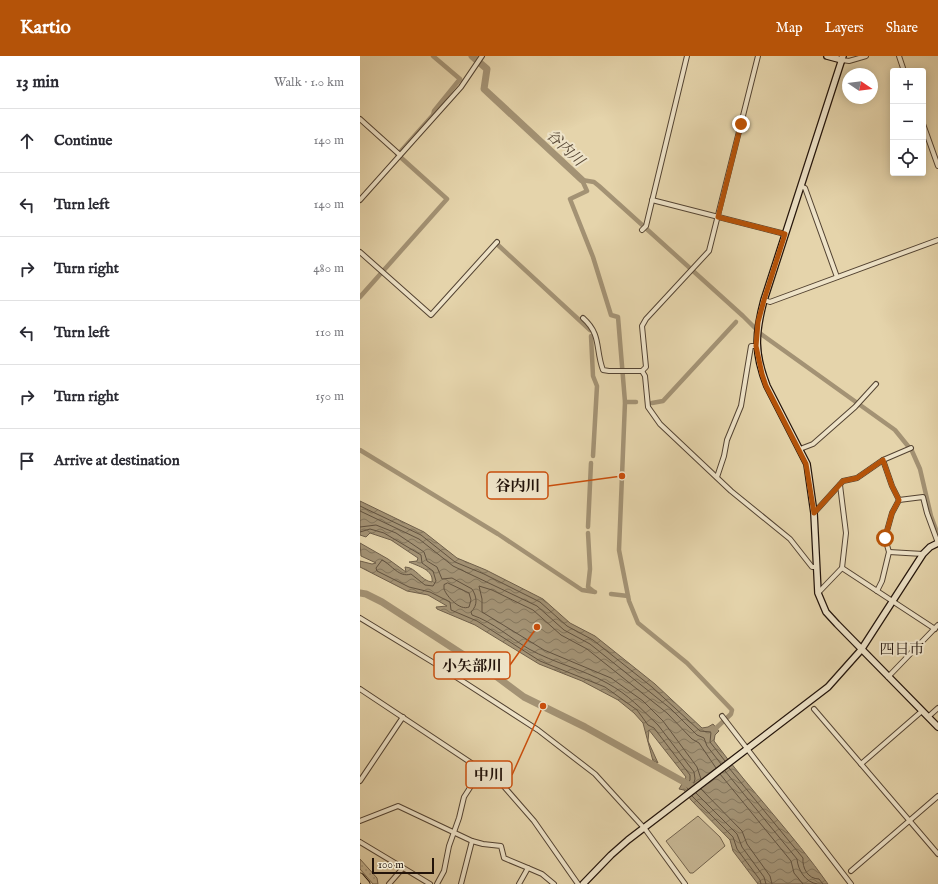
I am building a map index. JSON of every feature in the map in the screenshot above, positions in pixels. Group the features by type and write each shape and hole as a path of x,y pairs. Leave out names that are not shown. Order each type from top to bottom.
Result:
{"highway":[{"path":"360,877 366,884"}],"street":[{"path":"360,200 469,75 482,56"},
{"path":"642,230 646,226 687,56"},
{"path":"583,318 594,330 600,347 600,361 603,370 640,371 646,367 642,326 646,319 710,251 758,56"},
{"path":"827,56 843,58 849,61 866,56"},
{"path":"899,56 903,68"},
{"path":"843,58 764,300 758,322 756,346 766,386 800,449 809,476 814,513 815,567 818,593 826,612 861,650 938,727"},
{"path":"360,119 400,155"},
{"path":"926,132 938,166"},
{"path":"801,186 805,188 837,276"},
{"path":"652,200 785,234"},
{"path":"764,300 770,302 938,240"},
{"path":"360,252 431,315 497,242"},
{"path":"718,478 727,440 741,406 750,346 756,346"},
{"path":"640,371 646,376 648,407 660,424 718,478 790,539 812,567 815,567"},
{"path":"800,449 813,444 859,403 876,384"},
{"path":"814,513 840,484 846,480 857,478 883,460 911,448"},
{"path":"883,460 892,486 899,500"},
{"path":"818,593 842,568 846,533 840,484"},
{"path":"583,884 611,855 828,687 861,650 923,554 930,547 938,543 923,497 899,500"},
{"path":"877,591 882,581 889,552 885,538 892,513 899,500"},
{"path":"889,552 923,554"},
{"path":"842,568 935,629"},
{"path":"360,618 440,666 538,730 595,774 646,828 685,884"},
{"path":"888,677 938,625"},
{"path":"360,689 500,782 534,821 578,884"},
{"path":"928,717 938,708"},
{"path":"814,709 938,854"},
{"path":"861,764 922,711"},
{"path":"722,716 746,751 851,884"},
{"path":"360,781 403,717"},
{"path":"437,884 444,871 453,832 459,818 464,797 482,769"},
{"path":"851,871 938,796"},
{"path":"360,821 398,806 472,840 483,844 501,846 504,858 542,874 554,884"},
{"path":"461,884 472,840"},
{"path":"360,842 430,884"},
{"path":"389,884 403,868"},
{"path":"519,884 528,868"}],"shaded area":[{"path":"698,816 720,837 725,846 693,873 690,873 666,841"},
{"path":"360,859 377,878 378,884 373,884 360,869"}],"water":[{"path":"360,501 424,532 457,558 486,570 543,599 570,623 595,636 655,684 702,728 713,724 719,731 715,735 714,741 828,884 758,884 733,851 730,840 691,800 684,790 679,789 686,777 649,730 648,741 658,763 653,761 643,723 634,713 618,700 582,681 539,664 475,625 437,609 436,607 447,606 428,595 407,591 360,567 360,561 372,564 376,563 361,556 360,543 388,559 406,572 405,567 412,569 428,581 432,582 431,574 428,571 409,562 417,561 418,558 391,540 370,533 366,537 360,535"}],"waterway":[{"path":"401,151 433,115 434,111 460,79 433,56"},
{"name":"谷内川","path":"472,56 487,69 484,89 582,180"},
{"path":"360,297 447,199 397,154"},
{"name":"谷内川","path":"582,180 587,191 570,199 593,257 611,315 618,317 625,402 619,550 629,601 638,623 687,663 732,710 731,714 713,731"},
{"path":"582,180 594,182 599,186 761,334 895,430 912,451 920,469 931,516 938,535"},
{"path":"498,245 590,330"},
{"path":"652,403 663,401 736,322"},
{"path":"591,336 593,376 597,386 593,456"},
{"path":"625,402 636,402"},
{"path":"360,450 498,534 582,590 595,592"},
{"path":"588,527 591,463"},
{"path":"588,533 590,569 588,587 593,591"},
{"path":"360,593 366,594 382,602 493,674 524,697 585,727 693,787"},
{"path":"611,594 628,596"}],"place":[{"name":"谷内川","path":"622,476"},
{"name":"小矢部川","path":"537,627"},
{"name":"中川","path":"543,706"}],"district":[{"name":"四日市","path":"902,649"}],"route":[{"path":"741,124 718,217 785,234 764,300 756,335 757,355 766,386 800,449 806,464 814,513 843,481 857,478 883,460 895,494 899,500 892,513 885,538"}]}
